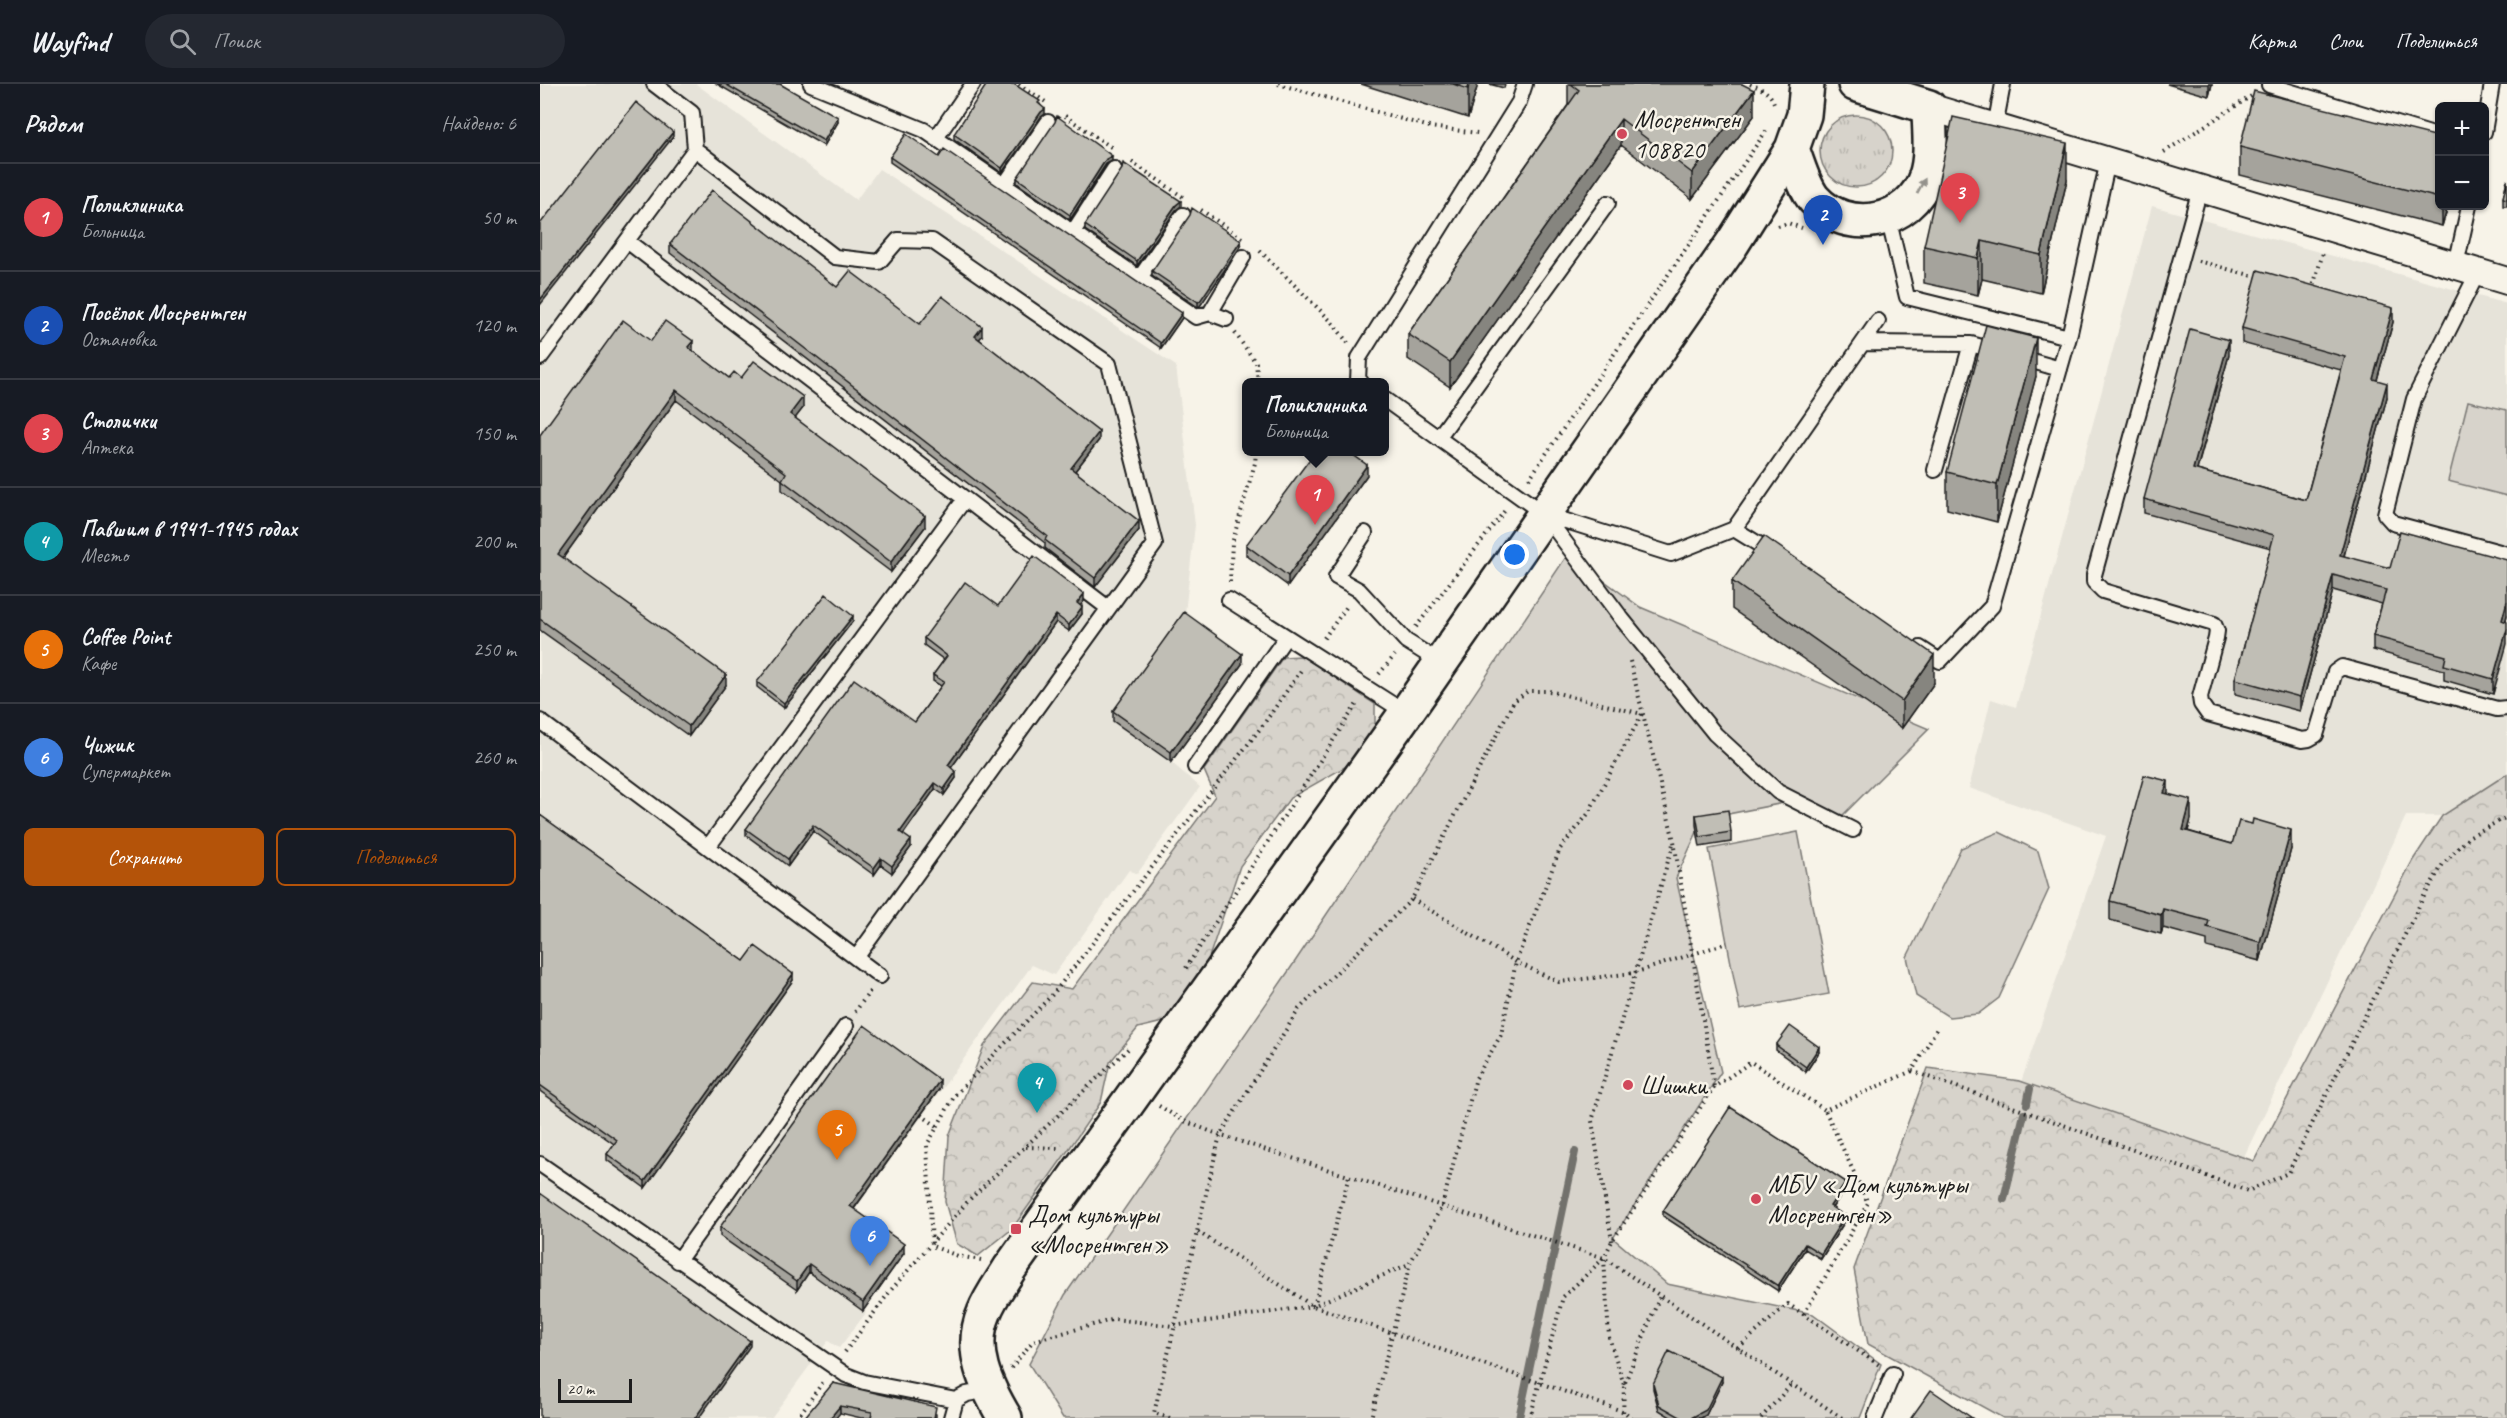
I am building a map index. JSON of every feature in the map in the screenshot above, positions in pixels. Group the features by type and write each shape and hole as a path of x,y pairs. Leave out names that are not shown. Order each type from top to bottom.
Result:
{"street":[{"path":"1005,1418 987,1384 977,1348 978,1329 984,1311 1010,1268 1406,713 1737,237 1792,149 1803,115 1807,84"},
{"path":"1855,84 2507,280"},
{"path":"1792,149 1812,197 1822,207 1832,214 1855,221 1888,217 1907,205 1921,188 1926,177 1929,154 1929,108"}],"lane":[{"path":"540,358 695,148 692,113 654,84"},
{"path":"811,84 924,130 1196,317 1210,313 1226,319"},
{"path":"936,138 973,84"},
{"path":"1358,378 1359,358 1519,102 1525,84"},
{"path":"1995,127 2003,84"},
{"path":"2489,102 2492,84"},
{"path":"2269,85 2435,136"},
{"path":"1005,184 1048,122"},
{"path":"695,148 835,257 879,262 898,240 932,242 1108,364 1155,544 856,958"},
{"path":"1910,642 1940,661 1992,606 2060,369 2108,161"},
{"path":"1073,232 1114,169"},
{"path":"2200,189 2094,575 2097,587 2214,624 2217,631 2216,638 2200,697 2201,704 2208,714 2302,740 2309,739 2316,735 2335,672 2342,668 2498,708 2507,708"},
{"path":"1438,438 1608,203"},
{"path":"2469,210 2467,268 2415,399 2385,514 2393,523 2507,554"},
{"path":"1139,279 1183,215"},
{"path":"1888,217 1907,297 2068,337"},
{"path":"627,241 1108,608"},
{"path":"1210,313 1243,257"},
{"path":"1544,514 1671,554 1734,529 1878,321"},
{"path":"1864,343 1971,344 2060,369"},
{"path":"1935,470 1971,344"},
{"path":"1389,403 1544,514 1622,619 1715,734 1778,792 1853,830"},
{"path":"708,847 965,499"},
{"path":"1734,529 1783,560"},
{"path":"1365,534 1336,578 1359,590 1406,640 1441,663"},
{"path":"1229,600 1406,713"},
{"path":"1195,767 1286,637"},
{"path":"540,721 880,976"},
{"path":"678,1261 846,1026"},
{"path":"540,1164 833,1368 864,1382 956,1400 987,1384"},
{"path":"1875,1418 1893,1374"},
{"path":"951,1418 956,1400"}],"path":[{"path":"1278,84 1430,127 1497,136"},
{"path":"2136,170 2269,85"},
{"path":"1772,231 1776,226 1788,223 1809,230"},
{"path":"2301,289 2312,292 2323,253"},
{"path":"2181,256 2268,280"},
{"path":"1226,319 1256,363 1258,378"},
{"path":"1229,600 1232,543 1256,456"},
{"path":"932,1246 927,1145 955,1095 1053,994 1263,725 1359,590"},
{"path":"1633,677 1674,841 1714,1087"},
{"path":"1170,1418 1154,1413 1220,1135 1299,1010 1412,899 1514,701 1528,691 1549,691 1642,714"},
{"path":"1371,1418 1410,1263 1442,1206 1476,1078 1501,1035 1516,962 1560,849 1588,814 1642,714"},
{"path":"1912,1071 2248,1191 2288,1173 2422,898 2443,864 2470,836 2507,817"},
{"path":"1612,1241 1592,1121 1674,841"},
{"path":"1412,899 1516,962 1559,981 1634,973 1727,943"},
{"path":"856,1011 864,1000"},
{"path":"1825,1110 1912,1071 1938,1027"},
{"path":"1530,1418 1563,1297 1604,1258 1612,1241 1714,1087 1751,1062 1825,1110 1868,1203 1804,1314"},
{"path":"921,1115 937,1126"},
{"path":"1220,1135 1604,1258 1842,1418"},
{"path":"1313,1306 1348,1176"},
{"path":"797,1418 891,1290 932,1246 969,1200"},
{"path":"1198,1232 1313,1306 1625,1412 1631,1418"},
{"path":"1604,1258 1609,1337 1624,1385 1625,1412 1623,1418"},
{"path":"987,1384 1008,1371 1033,1341 1115,1319 1173,1326 1313,1306 1410,1263"},
{"path":"1624,1385 1660,1296"},
{"path":"1738,1348 1788,1304 1893,1374"},
{"path":"1761,1418 1792,1384"}],"shaded area":[{"path":"540,84 696,84 856,200 879,169 1176,366 1195,525 1184,622 1113,721 1171,762 1200,787 1137,874 1129,870 1054,975 1032,965 851,1214 904,1253 863,1310 866,1313 839,1348 828,1341 771,1418 540,1418"},
{"path":"2152,206 2507,304 2507,774 2442,816 2406,816 2239,1167 2020,1085 2106,836 1969,788 1991,699 2016,707"}],"green space":[{"path":"1856,115 1876,121 1886,131 1892,151 1886,171 1876,181 1856,187 1836,181 1826,171 1820,151 1826,131 1836,121"},
{"path":"2468,401 2507,410 2507,496 2448,481"},
{"path":"1568,554 1640,607 1929,729 1838,820 1804,799 1703,819 1676,878 1721,1072 1613,1238 1667,1284 1813,1314 1881,1364 1860,1418 1063,1418 1029,1364 1065,1295 1288,972"},
{"path":"1302,656 1375,704 1375,734 1345,767 1290,798 1240,866 1202,978 1179,1018 1138,1028 1110,1062 1101,1102 1069,1149 1012,1229 978,1256 957,1244 945,1202 949,1136 984,1046 1033,982 1072,989 1215,796 1204,770 1283,657"},
{"path":"2507,774 2507,1418 2003,1418 1868,1344 1854,1269 1928,1068 2020,1081 2254,1161 2413,860 2442,816"},
{"path":"1798,832 1829,994 1740,1010 1709,849"},
{"path":"1999,832 2038,851 2049,889 1999,998 1978,1014 1949,1017 1916,996 1907,957 1961,848"}],"building":[{"path":"725,84 780,84 838,117 824,141"},
{"path":"987,84 1014,84 1040,101 1038,103 1045,109 1002,168 954,134"},
{"path":"1453,84 1469,84 1468,89"},
{"path":"1571,84 1742,84 1754,90 1692,173 1621,119 1450,362 1408,334 1579,90"},
{"path":"2254,91 2435,136 2435,197 2240,147"},
{"path":"636,102 673,132 540,300 540,224"},
{"path":"1057,116 1112,156 1106,159 1070,215 1017,178"},
{"path":"1953,117 2067,143 2041,255 1982,241 1978,258 1924,246"},
{"path":"906,134 939,157 944,149 1182,313 1161,343 890,157"},
{"path":"1123,163 1181,201 1137,261 1085,225 1122,169"},
{"path":"2507,180 2507,199 2503,198"},
{"path":"712,190 837,287 850,271 920,324 942,296 982,327 975,336 1099,432 1071,468 1139,521 1095,578 1045,540 1047,536 670,244"},
{"path":"1192,208 1241,241 1198,302 1152,271 1190,215"},
{"path":"2258,270 2393,308 2373,379 2387,383 2340,555 2390,568 2400,531 2507,560 2507,601 2502,620 2507,622 2507,629 2493,679 2444,665 2446,656 2373,636 2386,590 2333,575 2300,697 2235,679 2274,535 2144,499 2190,329 2229,340 2193,469 2306,500 2345,357 2242,328"},
{"path":"623,320 651,341 665,321 693,341 688,347 729,378 734,372 741,378 754,361 803,397 790,414 925,516 891,562 782,480 786,473 676,390 558,554 726,675 689,726 540,619 540,435"},
{"path":"1986,325 2036,338 1997,485 1947,472"},
{"path":"1312,456 1355,456 1367,465 1288,576 1246,545"},
{"path":"1764,536 1934,655 1902,701 1732,581"},
{"path":"1034,556 1084,594 1077,603 1082,607 1069,625 1056,615 948,765 956,772 944,789 935,783 900,832 911,840 892,866 881,858 874,868 813,825 788,859 746,829 854,679 915,722 944,682 933,675 947,656 924,638 965,582 998,606"},
{"path":"826,594 853,616 784,703 757,682"},
{"path":"1184,612 1242,654 1171,752 1113,711"},
{"path":"2144,775 2168,781 2164,793 2191,800 2183,830 2232,844 2239,821 2252,824 2253,819 2291,830 2260,942 2207,927 2209,921 2163,909 2161,915 2110,901"},
{"path":"1728,810 1731,832 1700,837 1696,815"},
{"path":"540,815 744,961 755,946 793,974 645,1181 607,1154 617,1140 540,1085"},
{"path":"864,1025 940,1080 850,1206 904,1244 863,1302 809,1264 797,1281 720,1227"},
{"path":"1790,1026 1819,1047 1806,1067 1776,1045"},
{"name":"МБУ «Дом культуры Мосрентген»","path":"1730,1107 1846,1182 1830,1206 1845,1216 1821,1254 1805,1244 1778,1286 1663,1211"},
{"path":"540,1193 750,1341 695,1418 540,1418"},
{"path":"1669,1351 1722,1377 1706,1410 1691,1418 1682,1418 1659,1405 1653,1384"},
{"path":"833,1383 936,1407 934,1418 871,1418 872,1412 840,1406 830,1418 804,1418"},
{"path":"1931,1390 1972,1418 1911,1418"}],"waterway":[{"path":"2027,1104 2030,1089"},
{"path":"2004,1199 2024,1114"},
{"path":"1519,1418 1575,1152"}],"place":[{"name":"Мосрентген 108820","path":"1622,134"},
{"name":"Столички","path":"1960,223"},
{"name":"Посёлок Мосрентген","path":"1823,245"},
{"name":"Поликлиника","path":"1315,525"},
{"name":"Шишки","path":"1628,1085"},
{"name":"Павшим в 1941-1945 годах","path":"1037,1113"},
{"name":"Coffee Point","path":"837,1160"},
{"name":"МБУ «Дом культуры Мосрентген»","path":"1756,1199"},
{"name":"Дом культуры «Мосрентген»","path":"1016,1229"},
{"name":"Чижик","path":"870,1266"}]}
